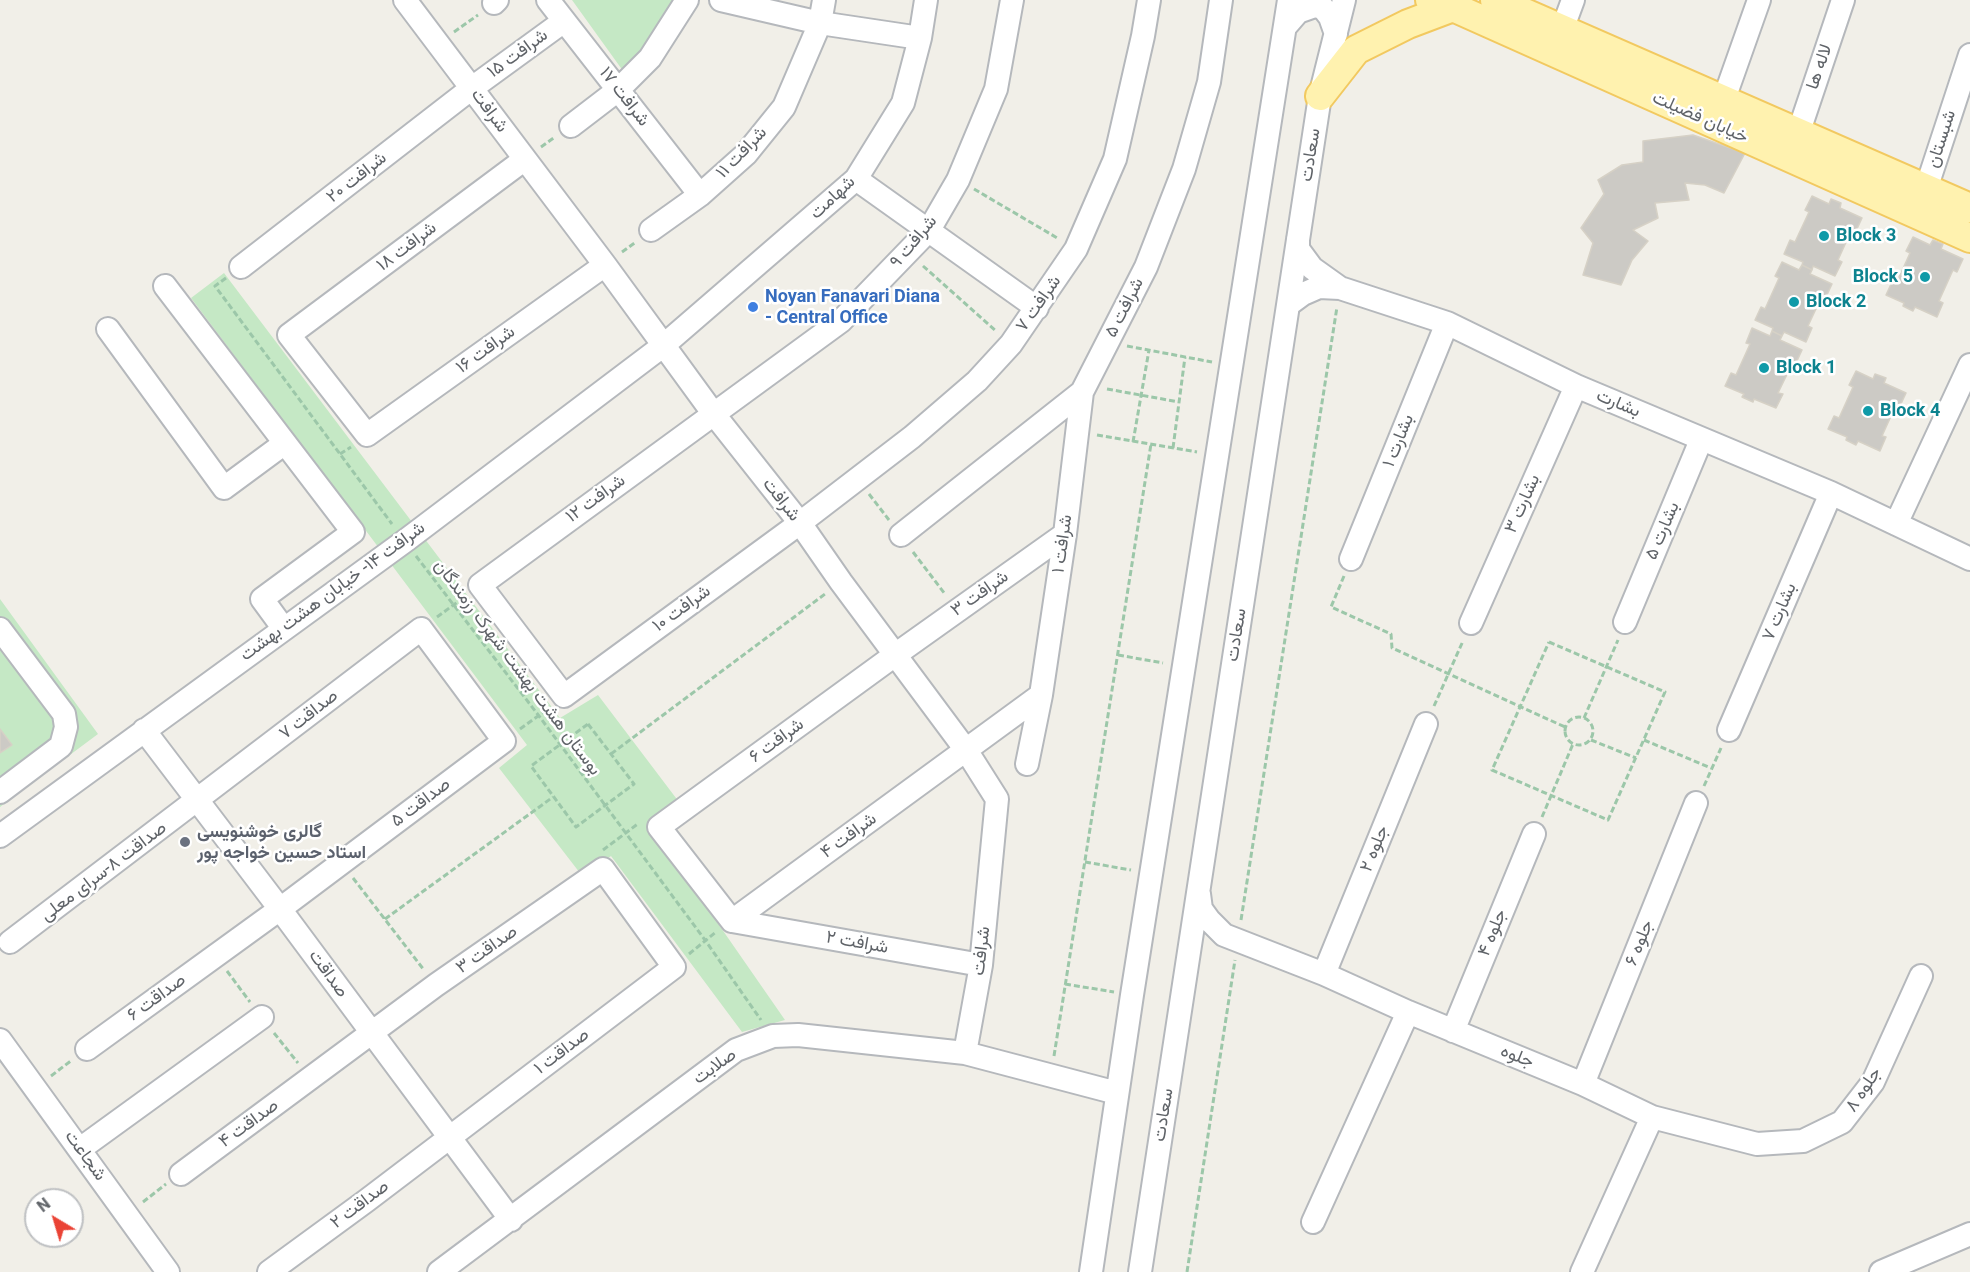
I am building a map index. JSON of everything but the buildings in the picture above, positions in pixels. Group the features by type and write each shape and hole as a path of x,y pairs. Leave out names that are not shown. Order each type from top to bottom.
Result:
{"main road":[{"name":"خیابان فضیلت","path":"1494,0 1562,30 1632,74 1970,238"},
{"name":"خیابان فضیلت","path":"1442,4 1632,74 1724,99 1798,134 1970,208"},
{"path":"1320,96 1356,50 1442,4"}],"street":[{"name":"شرافت","path":"405,0 605,265 713,413 800,523 966,750 997,799 981,965 965,1053"},
{"name":"شرافت ۱۷","path":"548,0 700,195"},
{"path":"571,126 618,90 650,58 687,0"},
{"path":"721,0 820,23 920,38"},
{"name":"شرافت ۱۱","path":"651,230 700,195 746,154 784,107 820,23 824,0"},
{"name":"شهامت","path":"664,345 856,180 903,103 920,38 926,0"},
{"name":"شرافت ۹","path":"713,413 841,321 929,230 958,180 996,89 1012,0"},
{"name":"شرافت ۷","path":"800,523 912,437 977,381 1011,344 1037,308 1076,249 1115,159 1149,0"},
{"name":"شرافت ۵","path":"901,535 1082,392 1146,267 1184,169 1209,82 1221,0"},
{"path":"1091,1272 1132,996 1289,0"},
{"name":"سعادت","path":"1140,1272 1320,96 1344,0"},
{"path":"1562,30 1573,0"},
{"path":"1724,99 1759,0"},
{"name":"لاله ها","path":"1798,134 1843,0"},
{"path":"1285,27 1298,12 1315,6 1323,8 1330,17 1336,34"},
{"name":"شرافت ۱۵","path":"472,88 564,21"},
{"name":"شبستان","path":"1926,189 1970,55"},
{"name":"شرافت ۲۰","path":"241,267 472,88"},
{"name":"شرافت ۱۸","path":"368,435 289,335 525,159"},
{"path":"856,180 1037,308"},
{"path":"1299,232 1298,249 1307,262 1340,288"},
{"name":"شرافت ۱۶","path":"368,435 605,265"},
{"path":"165,286 353,532 262,599 284,628"},
{"path":"1288,305 1303,294 1319,287 1340,288"},
{"name":"بشارت","path":"1340,288 1447,323 1575,386 1831,493 1970,559"},
{"name":"بشارت ۱","path":"1352,560 1447,323"},
{"path":"108,329 224,488 285,442"},
{"name":"شرافت ۱۴- خیابان هشت بهشت","path":"0,836 405,541 664,345"},
{"path":"1896,524 1970,365"},
{"name":"بشارت ۳","path":"1471,623 1575,386"},
{"name":"شرافت ۱","path":"1027,764 1041,695 1065,534 1082,392"},
{"name":"شرافت ۱۲","path":"480,585 713,413"},
{"name":"بشارت ۵","path":"1625,622 1701,440"},
{"name":"بشارت ۷","path":"1729,730 1831,493"},
{"name":"شرافت ۱۰","path":"564,696 800,523"},
{"name":"شرافت ۳","path":"895,655 1065,534"},
{"path":"480,585 564,696"},
{"path":"0,629 64,714 66,727 61,746 0,792"},
{"path":"421,629 504,741"},
{"name":"صداقت ۷","path":"197,802 421,629"},
{"name":"شرافت ۶","path":"659,827 895,655"},
{"path":"966,750 1041,695"},
{"name":"جلوه ۲","path":"1324,974 1426,724"},
{"name":"صداقت","path":"144,730 511,1220"},
{"name":"صداقت ۵","path":"280,909 504,741"},
{"name":"شرافت ۴","path":"732,921 966,750"},
{"name":"صداقت ۸-سرای معلی","path":"10,942 197,802"},
{"name":"جلوه ۶","path":"1583,1084 1696,802"},
{"path":"659,827 732,921"},
{"name":"جلوه ۴","path":"1453,1031 1534,834"},
{"path":"603,869 674,967"},
{"name":"صداقت ۳","path":"372,1034 436,985 603,869"},
{"path":"1198,889 1201,909 1209,920 1231,938"},
{"name":"صداقت ۶","path":"87,1049 280,909"},
{"name":"شرافت ۲","path":"732,921 981,965"},
{"path":"1188,956 1196,947 1231,938"},
{"name":"جلوه","path":"1231,938 1324,974 1408,1012 1583,1084 1652,1117"},
{"name":"صداقت ۱","path":"450,1136 674,967"},
{"name":"جلوه ۸","path":"1652,1117 1757,1144 1803,1141 1842,1122 1873,1082 1921,976"},
{"path":"1313,1222 1408,1012"},
{"path":"80,1149 262,1017"},
{"name":"صداقت ۴","path":"181,1174 372,1034"},
{"name":"صلابت","path":"439,1272 736,1050 773,1036 798,1035 965,1053 1117,1093"},
{"name":"شجاعت","path":"0,1040 168,1272"},
{"path":"1582,1272 1652,1117"},
{"name":"صداقت ۲","path":"269,1272 450,1136"},
{"path":"1881,1272 1970,1234"}],"path":[{"path":"439,44 496,1"},
{"path":"525,159 571,126"},
{"path":"958,180 1076,249"},
{"path":"605,265 651,230"},
{"path":"908,253 1011,344"},
{"name":"بوستان هشت بهشت شهرک رزمندگان","path":"241,267 214,286 539,716 773,1036"},
{"path":"1187,1272 1231,938 1340,288"},
{"path":"1108,342 1231,366"},
{"path":"1133,442 1149,350"},
{"path":"1173,448 1185,357"},
{"path":"1082,392 1099,388 1179,402"},
{"path":"1077,432 1217,455"},
{"path":"1051,1076 1151,444"},
{"path":"1352,560 1331,607 1391,634 1392,648 1565,727"},
{"path":"611,754 841,582"},
{"path":"421,629 480,585"},
{"path":"1584,718 1625,622"},
{"path":"1426,724 1471,623"},
{"path":"1549,642 1665,692 1608,820 1492,770 1520,708 1549,642"},
{"path":"1118,655 1184,666"},
{"path":"504,741 564,696"},
{"path":"1581,716 1584,718 1590,721 1594,730 1591,740 1583,745 1573,744 1566,737 1565,727 1571,719 1581,716"},
{"path":"588,724 634,784 576,827 531,766 559,745 588,724"},
{"path":"1696,802 1729,730"},
{"path":"1591,740 1636,758"},
{"path":"1644,740 1712,768"},
{"path":"1534,834 1573,744"},
{"path":"385,919 553,797"},
{"path":"603,869 597,854 625,833 647,817 659,827"},
{"path":"341,862 436,985"},
{"path":"1085,862 1152,873"},
{"path":"674,967 705,940 732,921"},
{"path":"1065,984 1132,996"},
{"path":"35,1088 87,1049"},
{"path":"127,1214 181,1174"}],"green space":[{"path":"572,0 683,0 631,82"},
{"path":"224,273 560,718 598,695 679,802 651,827 785,1020 742,1032 611,856 583,877 499,768 527,745 191,298"},
{"path":"0,599 98,734 0,807"}],"place":[{"name":"Block 3","path":"1824,236"},
{"name":"Block 5","path":"1925,277"},
{"name":"Block 2","path":"1794,302"},
{"name":"Noyan Fanavari Diana - Central Office","path":"753,307"},
{"name":"Block 1","path":"1764,368"},
{"name":"Block 4","path":"1868,411"},
{"name":"گالری خوشنویسی استاد حسین خواجه پور","path":"185,842"}]}
